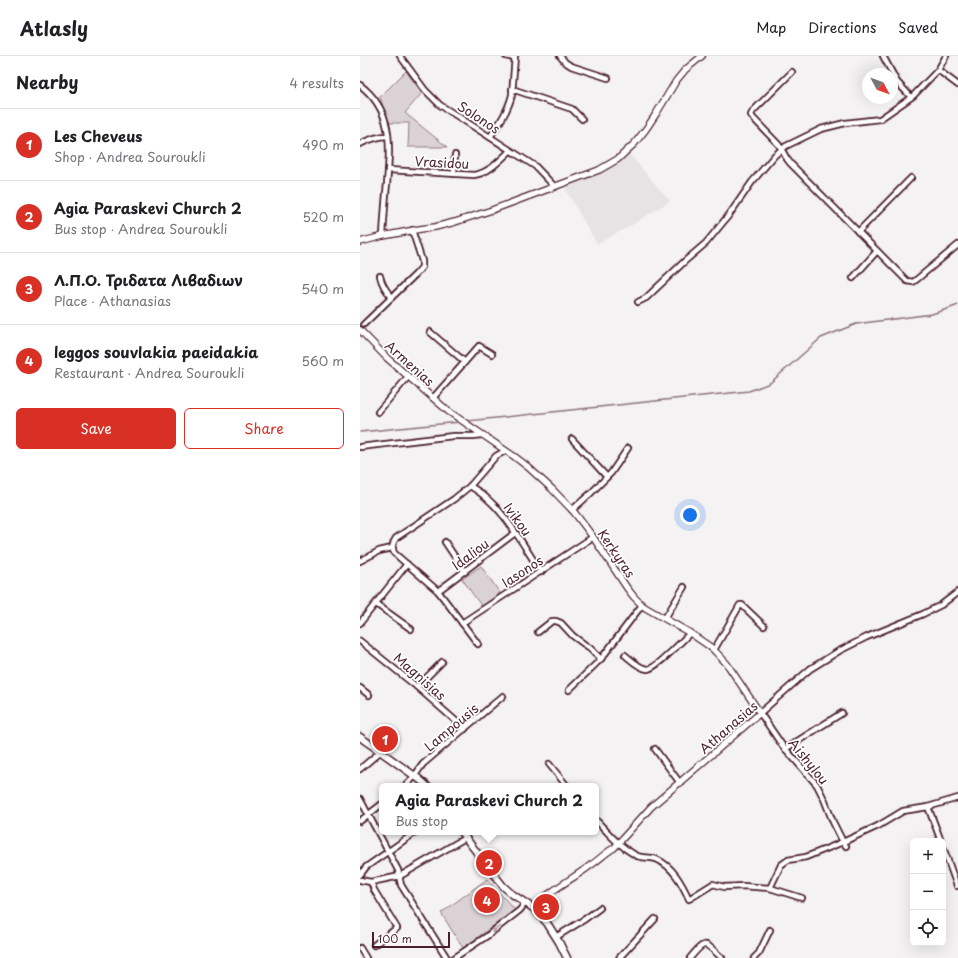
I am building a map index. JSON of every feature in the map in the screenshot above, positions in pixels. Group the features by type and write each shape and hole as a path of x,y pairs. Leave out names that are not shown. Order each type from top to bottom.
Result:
{"main road":[{"path":"360,737 424,783"},
{"path":"463,835 502,886 533,908 547,923 567,958"}],"street":[{"name":"Solonos","path":"400,56 425,90 436,101 449,111 535,166 555,186"},
{"path":"490,137 508,107 512,95 514,57 506,56"},
{"path":"560,56 571,66 608,78"},
{"path":"360,242 455,222 492,210 599,170 618,159 635,143 656,114 676,80 685,70 702,56"},
{"path":"883,56 897,82 911,97"},
{"path":"638,302 646,298 706,242 729,215 752,182 786,146 821,130 845,123 880,119 911,97 938,70 946,56"},
{"path":"938,70 958,85"},
{"path":"792,72 753,111 751,115 775,141 791,164 904,279 910,282 913,282 958,245"},
{"path":"360,85 378,104 385,118 388,136 388,170 383,236"},
{"path":"512,89 572,109 582,119"},
{"path":"360,144 381,136 388,136"},
{"name":"Vrasidou","path":"388,170 474,175 483,173 491,168 510,151"},
{"path":"454,174 455,155"},
{"path":"858,232 911,178"},
{"path":"364,324 422,267 422,259 412,230"},
{"path":"853,278 877,251"},
{"path":"380,276 385,290 392,297"},
{"name":"Armenias","path":"360,330 387,358 448,411"},
{"path":"430,332 465,362"},
{"path":"433,398 479,346 492,354"},
{"path":"378,412 408,377"},
{"name":"Kerkyras","path":"448,411 515,457 552,489 572,510 593,537 627,588 642,605 690,633 714,650 727,664 760,713"},
{"path":"360,447 453,436 473,436 480,433"},
{"path":"572,438 607,477"},
{"path":"572,510 607,477 628,448"},
{"path":"478,644 438,591 394,553 392,548 396,538 454,499 470,486 496,456 505,451"},
{"name":"Ivikou","path":"470,486 492,502 503,515 541,572"},
{"name":"Idaliou","path":"438,591 515,533"},
{"name":"Iasonos","path":"462,623 593,537"},
{"path":"445,542 465,572"},
{"path":"360,561 379,551 392,548"},
{"path":"360,623 407,564"},
{"path":"665,618 684,587"},
{"name":"Athanasias","path":"533,908 546,896 591,866 609,850 614,848 651,807 664,795 810,669 839,650 942,605 958,592"},
{"path":"376,604 411,629"},
{"path":"569,690 601,659 642,605"},
{"path":"714,650 740,605 742,605 764,626"},
{"path":"538,632 552,621 559,622 601,659"},
{"path":"625,655 642,667 649,669 658,665 690,633"},
{"name":"Magnisias","path":"360,641 465,729"},
{"path":"416,687 442,662"},
{"path":"360,688 369,695"},
{"name":"Lampousis","path":"409,783 423,764 503,696"},
{"name":"Aishylou","path":"760,713 785,749 817,785 833,822 845,844"},
{"path":"785,749 842,713"},
{"path":"655,750 680,782"},
{"path":"360,769 381,751"},
{"path":"549,764 565,783"},
{"path":"770,888 781,865 784,862 806,857 845,844 903,811 958,798"},
{"path":"360,799 398,870 401,885 447,958"},
{"path":"360,821 379,806"},
{"path":"928,806 940,838"},
{"path":"599,823 618,844 639,856 654,858 666,865 679,879 689,899 713,884 724,887 742,886 770,888 802,898"},
{"path":"360,875 366,867 412,835"},
{"path":"360,880 371,882 400,876 465,838"},
{"path":"946,855 957,886"},
{"path":"953,873 958,871"},
{"path":"371,882 374,890 397,928 374,945"},
{"path":"454,958 487,936 520,910 524,903"},
{"path":"556,937 600,908"},
{"path":"619,958 655,919"},
{"path":"754,958 759,953 770,930"},
{"path":"690,958 700,946 704,944 708,945 722,958"},
{"path":"360,948 366,958"}],"shaded area":[{"path":"406,71 422,93 405,113 447,147 408,147 409,123 388,123 380,97"},
{"path":"630,155 670,201 630,226 597,244 565,188"},
{"path":"481,566 500,593 482,607 462,579"},
{"path":"487,879 515,910 463,948 441,913"}],"waterway":[{"path":"467,421 749,391 770,383 821,338 856,324 932,314 958,305"},
{"path":"360,432 460,422"}],"place":[{"name":"Les Cheveus","path":"385,739"},
{"name":"Agia Paraskevi Church 2","path":"489,863"},
{"name":"leggos souvlakia paeidakia","path":"487,900"},
{"name":"Λ.Π.Ο. Τριδατα Λιβαδιων","path":"546,907"}]}
